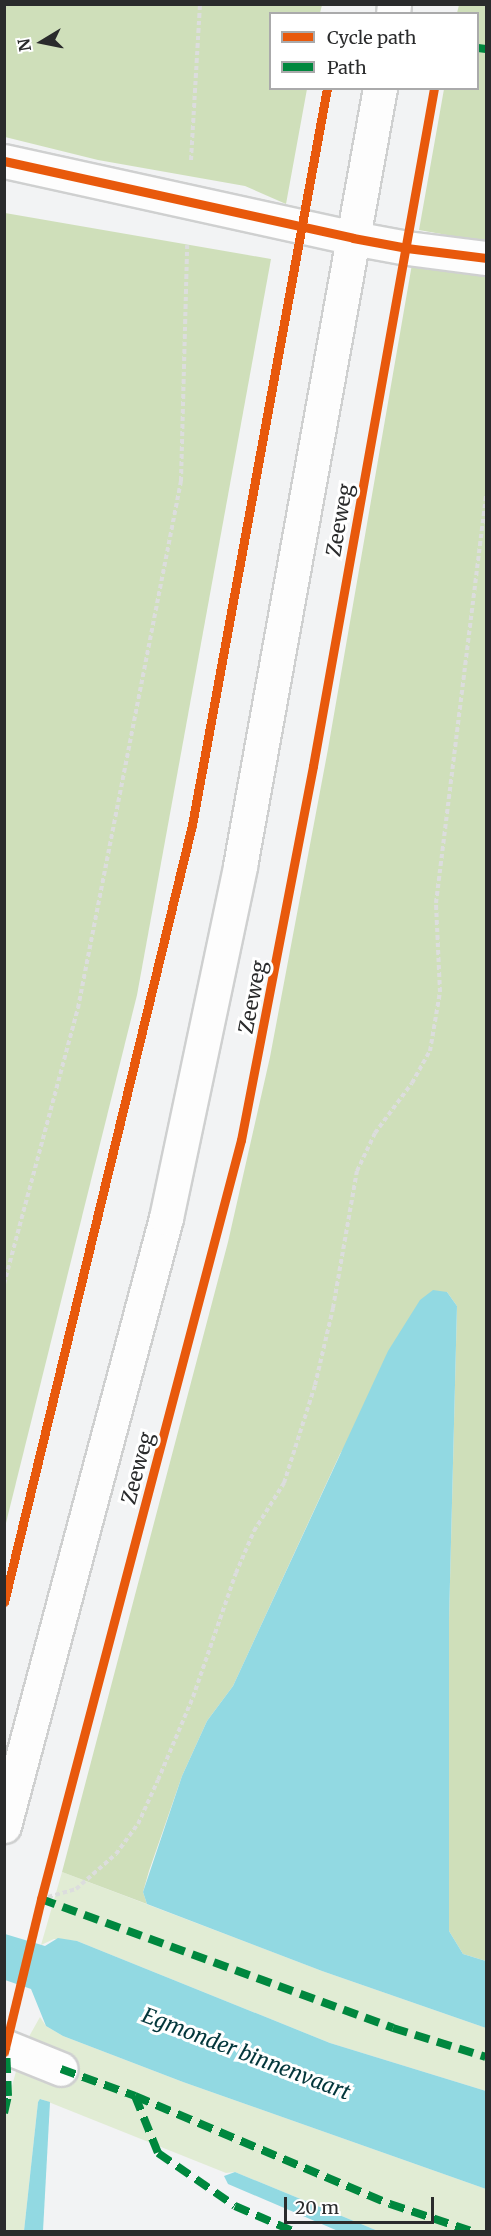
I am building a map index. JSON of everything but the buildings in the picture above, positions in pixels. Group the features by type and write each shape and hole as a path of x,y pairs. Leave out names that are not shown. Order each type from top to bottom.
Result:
{"street":[{"name":"Zeeweg","path":"4,1827 166,1218 240,866 380,90"},
{"path":"4,161 407,249 486,258"},
{"path":"4,2046 61,2069"}],"path":[{"path":"4,1284 78,1008 181,481 188,201 200,4"},
{"path":"41,1899 76,1889 116,1854 138,1824 193,1697 236,1573 254,1531 284,1483 315,1385 333,1308 357,1170 375,1133 412,1083 430,1051 440,992 436,903 486,494"},
{"path":"38,1910 44,1888"}],"green space":[{"path":"5,4 322,5 320,12 269,12 269,90 307,90 286,204 245,186 98,160 5,137"},
{"path":"459,5 486,5 486,242 419,230 444,90 479,90 479,12 457,12"},
{"path":"5,213 271,259 137,995 5,1527"},
{"path":"412,264 486,271 486,1961 463,1954 449,1931 449,1621 457,1306 447,1292 340,1454 233,1686 207,1721 182,1776 149,1871 143,1892 147,1904 62,1872 228,1242 270,1057 328,749"},
{"path":"62,1872 322,1971 486,2028 486,2091 330,2043 77,1941 54,1939 41,1945"},
{"path":"40,2017 46,2026 63,2036 183,2082 486,2189 486,2231 378,2231 235,2172 226,2173 41,2099 38,2102 24,2231 5,2232 5,2112 22,2049"}],"water":[{"path":"433,1290 447,1292 457,1306 449,1621 449,1931 463,1954 486,1961 486,2028 322,1971 147,1904 143,1892 182,1776 207,1721 233,1686 388,1351 420,1300"},
{"name":"Egmonder binnenvaart","path":"5,1934 45,1946 58,1938 77,1941 330,2043 486,2091 486,2189 183,2082 63,2036 46,2026 31,1989 5,1980"},
{"path":"40,2099 50,2102 43,2231 24,2231 38,2102"},
{"path":"235,2172 378,2231 338,2231 228,2184 224,2176"}],"marked path":[{"path":"479,48 486,49"},
{"path":"41,1899 393,2028 486,2057"},
{"path":"4,2113 8,2096 6,2046"},
{"path":"61,2069 135,2096 390,2204 474,2232"},
{"path":"135,2096 158,2153 235,2206 295,2232"}],"cycle path":[{"path":"4,1602 192,825 327,90"},
{"path":"4,2052 41,1899 241,1140 313,766 434,90"},
{"path":"4,161 353,238 407,248 486,258"}]}
